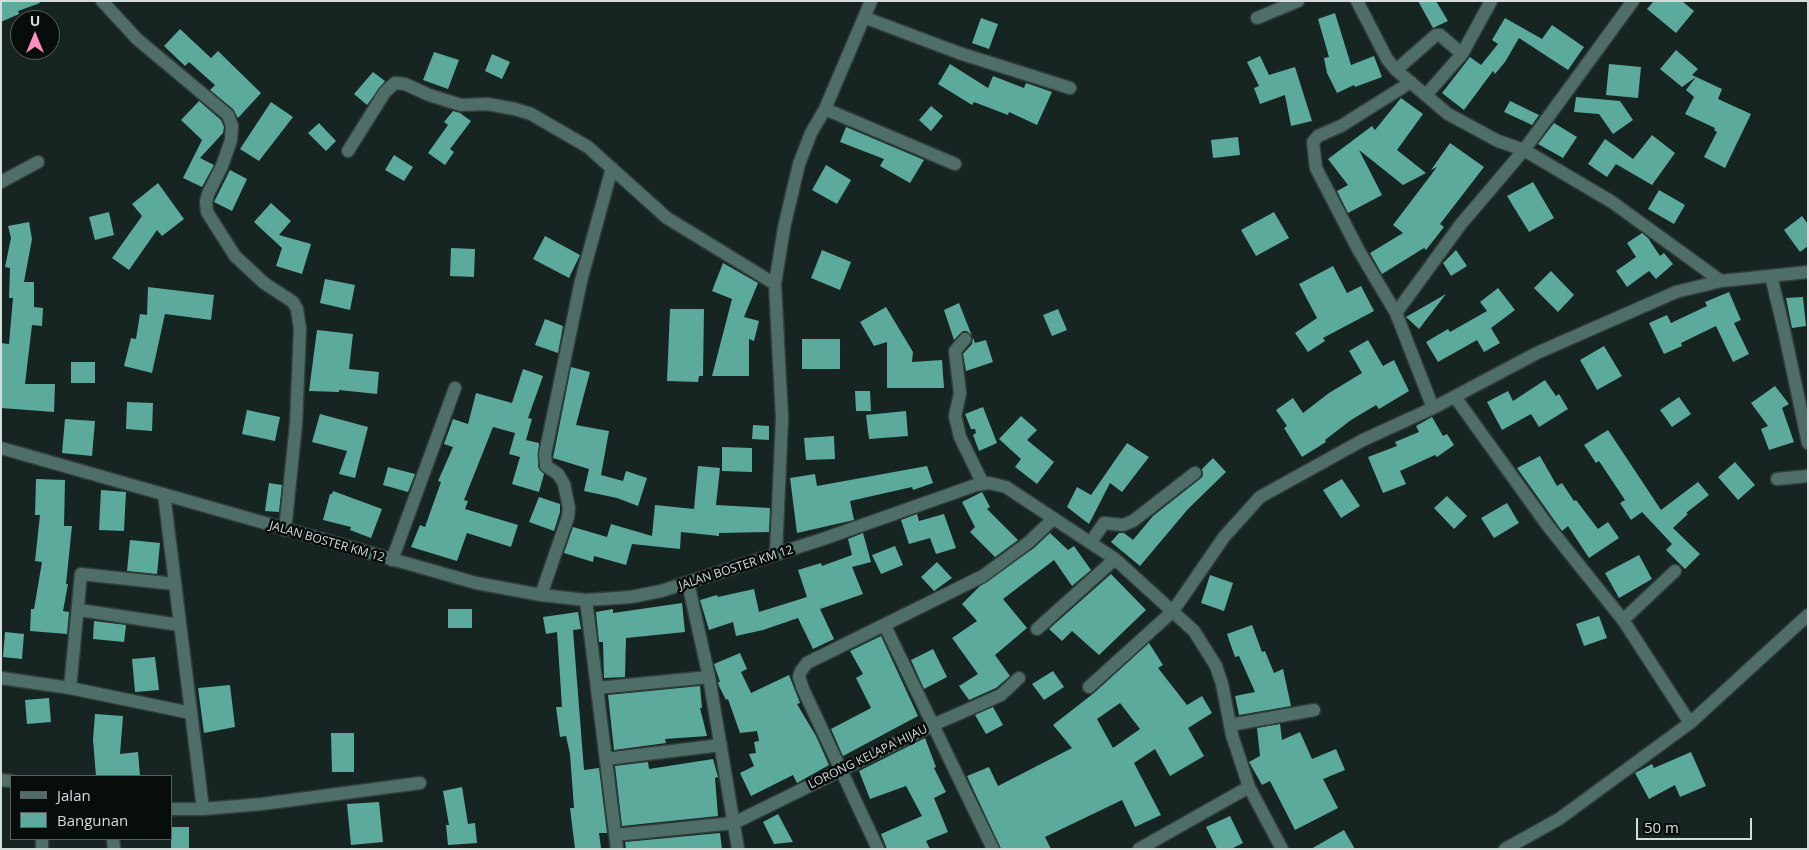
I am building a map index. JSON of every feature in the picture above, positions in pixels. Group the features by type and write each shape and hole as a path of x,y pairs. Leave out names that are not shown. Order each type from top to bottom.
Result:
{"street":[{"path":"102,1 137,39 228,115 232,126 231,140 222,166 208,194 206,202 207,212 235,256 264,283 292,302 297,309 300,329 296,424 285,530"},
{"path":"776,554 782,418 775,284 784,228 797,172 811,133 825,110 866,18 871,1"},
{"path":"1257,18 1298,1"},
{"path":"1357,1 1387,59 1396,70 1448,114 1498,141 1524,150 1612,202 1721,281"},
{"path":"1426,95 1462,54 1491,1"},
{"path":"1396,314 1461,224 1524,150 1633,1"},
{"path":"866,18 959,53 1070,88"},
{"path":"1396,70 1436,35 1440,35 1462,54"},
{"path":"1411,82 1342,126 1318,136 1313,142 1316,168 1359,252 1396,314 1433,408"},
{"path":"348,152 385,92 395,83 405,84 429,95 461,105 502,105 531,114 588,147 667,218 775,284"},
{"path":"825,110 955,164"},
{"path":"1,182 38,162"},
{"path":"541,596 568,517 569,508 564,484 558,474 546,466 545,454 579,291 612,168"},
{"path":"1089,687 1173,611 1224,537 1260,497 1363,440 1433,408 1537,353 1676,292 1721,281 1808,272"},
{"path":"1771,276 1808,443"},
{"path":"965,339 955,351 960,393 955,416 960,437 983,484"},
{"path":"392,560 455,388"},
{"path":"1455,396 1548,526 1623,620 1690,723"},
{"name":"JALAN BOSTER KM 12","path":"1,448 476,583 541,596 586,600 631,597 688,583 983,484 1006,486 1115,559 1194,631 1208,649 1216,666 1239,763 1249,787 1282,849"},
{"path":"1091,542 1104,523 1123,526 1133,521 1195,473"},
{"path":"1777,479 1808,476"},
{"path":"164,494 203,809"},
{"path":"878,849 803,689 800,670 808,663 983,576 1029,542 1053,519"},
{"path":"1037,629 1115,559"},
{"path":"1623,620 1675,571"},
{"path":"70,688 81,574 175,584"},
{"path":"688,583 709,677 738,849"},
{"path":"586,600 617,849"},
{"path":"79,610 180,625"},
{"path":"1505,849 1559,820 1690,723 1808,615"},
{"path":"885,626 933,725 1001,695 1018,678"},
{"path":"597,688 709,677"},
{"path":"1,678 70,688 191,713"},
{"path":"1230,725 1314,710"},
{"name":"LORONG KELAPA HIJAU","path":"616,835 734,822 933,725 993,849"},
{"path":"606,759 721,745"},
{"path":"172,809 203,809 270,803 420,783"},
{"path":"1139,849 1249,787"}],"building":[{"path":"1,1 39,1 40,3 21,10 10,10 10,18 1,22"},
{"path":"1418,1 1436,1 1448,21 1433,28"},
{"path":"1654,1 1682,1 1694,11 1676,33 1647,9"},
{"path":"1335,13 1351,65 1374,56 1382,77 1355,87 1354,85 1337,93 1327,73 1324,58 1329,57 1318,19"},
{"path":"981,18 998,24 989,49 972,43"},
{"path":"1505,18 1542,39 1552,25 1584,47 1568,70 1519,38 1505,62 1495,74 1493,71 1464,110 1442,93 1470,57 1481,65 1498,44 1492,40"},
{"path":"180,29 211,58 218,51 261,93 238,118 233,109 210,90 215,85 189,62 185,66 164,46"},
{"path":"1676,50 1698,69 1692,75 1722,89 1718,99 1751,114 1725,168 1704,157 1717,132 1714,130 1715,128 1685,114 1694,97 1686,90 1696,77 1682,87 1660,69"},
{"path":"434,52 459,60 448,89 423,80"},
{"path":"492,54 510,62 502,79 485,71"},
{"path":"1260,56 1269,75 1295,67 1312,121 1291,126 1285,95 1260,104 1254,88 1259,86 1247,62"},
{"path":"950,64 988,88 993,76 1024,88 1026,83 1052,92 1037,125 1009,112 1008,115 974,102 972,105 938,84"},
{"path":"1609,64 1641,67 1638,98 1606,95"},
{"path":"373,72 385,81 367,105 354,94"},
{"path":"1576,97 1620,101 1633,120 1613,134 1599,114 1574,112"},
{"path":"1401,98 1423,114 1397,150 1426,173 1403,185 1359,150 1382,195 1348,213 1337,191 1348,185 1328,159 1372,126 1375,130"},
{"path":"199,101 221,120 224,127 223,133 200,158 214,165 202,187 183,178 202,140 181,120"},
{"path":"1510,101 1539,115 1532,125 1504,112"},
{"path":"271,102 293,117 259,161 240,149"},
{"path":"931,106 943,116 931,131 919,120"},
{"path":"453,111 460,113 471,121 450,149 454,152 445,165 428,153 448,125 444,122"},
{"path":"319,123 336,141 326,151 308,133"},
{"path":"1554,123 1577,137 1563,158 1538,144"},
{"path":"846,127 924,160 910,183 880,166 884,159 840,142"},
{"path":"1652,135 1675,153 1652,185 1616,164 1607,177 1588,164 1605,139 1633,159"},
{"path":"1238,137 1240,155 1213,158 1211,140"},
{"path":"1450,143 1484,167 1440,224 1444,227 1426,250 1424,248 1382,274 1370,253 1403,233 1393,225 1437,167 1431,170"},
{"path":"394,155 413,167 404,181 385,170"},
{"path":"826,165 851,180 837,204 812,190"},
{"path":"230,170 247,179 232,211 214,202"},
{"path":"1533,182 1554,218 1529,232 1507,196"},
{"path":"158,183 184,219 162,236 157,230 129,270 112,258 142,216 132,204"},
{"path":"1659,190 1685,205 1674,224 1648,209"},
{"path":"271,203 291,221 279,235 311,244 302,274 276,266 282,248 254,222"},
{"path":"109,212 114,235 95,240 89,217"},
{"path":"1274,212 1289,238 1256,256 1241,230"},
{"path":"1802,216 1808,224 1808,246 1800,252 1784,230"},
{"path":"29,222 32,239 24,282 34,282 34,307 43,308 42,326 32,325 25,384 55,384 54,412 1,408 1,343 9,344 13,298 9,298 10,268 5,267 11,238 8,226"},
{"path":"1642,233 1648,238 1660,256 1664,253 1673,264 1656,279 1649,271 1627,287 1616,271 1636,257 1627,243"},
{"path":"545,236 580,255 569,278 533,259"},
{"path":"451,248 475,249 474,277 450,276"},
{"path":"822,250 851,262 840,290 811,278"},
{"path":"1456,250 1467,266 1451,276 1443,263"},
{"path":"723,263 758,283 744,317 759,321 754,341 749,339 749,376 712,376 732,299 712,291"},
{"path":"1333,266 1347,293 1361,286 1374,311 1323,338 1325,341 1308,352 1295,333 1317,318 1299,284"},
{"path":"1551,271 1574,295 1558,312 1534,288"},
{"path":"325,279 355,285 350,310 320,303"},
{"path":"148,287 214,295 211,320 165,314 152,373 124,366 131,338 136,339 140,314 147,315"},
{"path":"1498,288 1515,310 1491,328 1500,343 1484,352 1477,340 1438,362 1426,342 1448,329 1450,332 1487,311 1480,302"},
{"path":"1729,292 1741,320 1734,323 1749,354 1733,362 1716,326 1681,343 1682,346 1664,354 1649,323 1667,315 1671,323 1707,306 1705,302"},
{"path":"1446,294 1419,329 1406,317"},
{"path":"1803,297 1806,326 1792,328 1786,298"},
{"path":"959,303 972,336 967,331 963,331 954,340 944,310"},
{"path":"886,307 913,352 912,362 942,360 944,388 887,388 887,342 874,346 860,322"},
{"path":"670,309 704,309 703,376 699,376 698,382 667,381"},
{"path":"1058,309 1067,330 1052,336 1043,315"},
{"path":"545,319 563,326 558,353 535,345"},
{"path":"317,330 353,334 349,369 379,372 377,394 339,390 339,392 309,391"},
{"path":"973,337 975,343 986,340 993,362 966,371 963,354 972,344"},
{"path":"802,339 840,339 840,369 802,369"},
{"path":"1368,340 1383,366 1394,360 1409,391 1379,409 1376,405 1351,420 1325,440 1326,442 1302,457 1284,428 1287,426 1276,410 1293,398 1303,413 1329,393 1362,373 1349,351"},
{"path":"1604,346 1622,376 1597,390 1580,360"},
{"path":"71,362 95,362 95,383 71,383"},
{"path":"571,367 590,372 576,425 609,431 601,475 623,481 626,471 647,478 638,506 617,498 584,491 589,469 553,458"},
{"path":"523,369 543,376 528,418 532,419 526,440 539,443 538,467 544,474 539,492 512,484 520,457 509,454 515,433 493,427 464,500 468,501 465,509 518,525 511,547 467,533 457,561 411,547 420,525 425,527 441,482 438,481 453,447 444,444 453,419 468,424 476,393 512,403"},
{"path":"1545,380 1556,396 1559,394 1568,409 1539,427 1531,414 1502,430 1487,402 1508,391 1513,401"},
{"path":"1775,386 1789,404 1782,408 1794,442 1769,450 1761,429 1768,426 1751,403"},
{"path":"855,391 870,391 871,411 856,411"},
{"path":"1679,397 1691,414 1672,427 1660,410"},
{"path":"127,402 153,403 152,431 126,429"},
{"path":"983,407 997,443 979,451 973,435 976,433 975,429 971,429 965,414"},
{"path":"247,410 280,417 275,441 242,434"},
{"path":"906,411 908,436 869,439 866,415"},
{"path":"320,414 368,427 355,478 339,474 347,451 312,442"},
{"path":"1021,416 1037,430 1027,440 1054,462 1037,484 1015,467 1021,459 999,439"},
{"path":"1432,417 1443,436 1447,434 1454,445 1437,457 1435,455 1400,471 1406,484 1383,493 1368,457 1397,446 1395,442 1419,432 1416,426"},
{"path":"65,419 95,421 92,456 62,453"},
{"path":"753,425 769,426 769,440 752,439"},
{"path":"1608,430 1661,510 1698,482 1709,495 1686,513 1688,514 1673,528 1700,554 1685,569 1666,550 1672,544 1642,512 1631,520 1620,503 1625,500 1599,461 1596,463 1584,445"},
{"path":"834,436 835,459 806,460 804,438"},
{"path":"1127,443 1149,457 1122,492 1110,483 1089,524 1067,507 1077,487 1091,495"},
{"path":"722,447 752,448 752,472 722,471"},
{"path":"1540,456 1557,486 1562,483 1574,501 1576,500 1598,529 1608,522 1619,538 1589,558 1568,526 1562,531 1517,468"},
{"path":"1213,458 1226,472 1188,509 1140,566 1111,542 1119,533 1124,533 1133,540 1153,516 1203,476 1202,469"},
{"path":"1735,462 1755,485 1738,500 1718,477"},
{"path":"698,466 720,468 716,505 770,508 769,532 719,533 719,536 681,532 680,549 632,544 626,565 594,556 593,562 564,553 573,527 607,537 611,524 652,536 655,505 694,509"},
{"path":"927,466 933,483 913,490 912,487 850,501 854,520 797,533 790,478 815,474 817,486"},
{"path":"388,467 415,474 408,492 383,485"},
{"path":"36,479 65,480 64,526 72,526 66,584 68,584 63,611 69,612 67,634 30,631 31,609 34,609 42,562 35,561 40,515 35,515"},
{"path":"1342,479 1360,506 1341,518 1323,490"},
{"path":"269,483 282,485 279,512 265,511"},
{"path":"101,490 126,492 124,531 99,530"},
{"path":"333,491 382,509 371,538 350,530 351,527 323,520 330,494"},
{"path":"982,492 990,507 987,509 1018,540 995,557 970,532 975,527 962,502"},
{"path":"1447,496 1467,516 1454,529 1434,508"},
{"path":"539,497 560,504 560,512 554,531 529,522"},
{"path":"1507,503 1519,523 1494,538 1481,518"},
{"path":"917,514 919,521 944,514 956,548 936,554 930,538 909,544 901,520"},
{"path":"863,533 871,562 852,567 863,594 820,609 834,639 813,649 798,618 763,630 736,636 733,622 709,630 700,600 717,595 718,597 754,589 759,612 807,597 798,570 821,563 822,566 852,555 848,539"},
{"path":"1050,533 1068,550 1074,546 1091,570 1072,586 1054,560 1003,599 1027,628 995,655 1010,676 996,688 969,700 959,686 978,674 952,638 977,621 962,604 980,586 1034,548"},
{"path":"130,540 160,543 157,574 127,571"},
{"path":"895,546 903,565 881,574 872,555"},
{"path":"1639,555 1652,579 1619,598 1605,573"},
{"path":"937,562 952,578 934,591 921,577"},
{"path":"1111,574 1146,610 1099,655 1072,631 1062,641 1049,629"},
{"path":"1210,575 1233,583 1224,611 1201,603"},
{"path":"682,603 685,632 626,638 625,677 604,678 603,642 599,642 596,612 613,609 613,613"},
{"path":"448,609 472,609 472,628 448,628"},
{"path":"578,612 581,629 573,630 584,770 599,768 607,833 599,833 601,848 593,849 575,849 570,808 574,808 570,754 566,736 560,737 556,707 562,707 557,632 546,634 543,617"},
{"path":"1599,616 1607,638 1584,646 1576,624"},
{"path":"94,621 126,625 124,642 93,639"},
{"path":"1252,625 1262,652 1265,651 1274,673 1283,669 1291,706 1239,715 1235,696 1255,692 1239,656 1235,657 1227,634"},
{"path":"5,632 24,634 22,659 3,657"},
{"path":"881,636 918,716 843,756 831,729 871,708 856,678 863,674 850,651"},
{"path":"1149,643 1163,665 1158,668 1187,705 1202,696 1212,713 1188,728 1204,756 1170,776 1155,749 1134,763 1161,815 1135,827 1122,800 1045,837 1051,849 1001,849 967,776 989,767 998,786 1072,748 1053,725 1094,693","holes":["1120,703 1140,729 1113,748 1097,719"]},
{"path":"933,649 947,677 924,689 911,660"},
{"path":"740,653 747,669 741,672 751,693 789,675 800,703 797,704 816,736 829,765 797,783 793,775 751,796 740,773 754,766 749,754 756,753 754,742 759,741 757,731 740,733 728,699 726,700 719,686 718,682 720,682 714,664"},
{"path":"155,657 159,690 135,692 132,659"},
{"path":"1053,671 1064,687 1044,700 1032,684"},
{"path":"230,685 235,727 204,733 198,688"},
{"path":"700,686 702,708 700,708 707,736 665,739 666,743 614,750 608,695"},
{"path":"49,698 51,722 27,724 25,700"},
{"path":"993,707 1003,725 986,734 975,715"},
{"path":"95,714 123,716 120,754 138,752 140,775 96,775 93,740"},
{"path":"1280,724 1282,740 1300,732 1312,759 1336,749 1345,770 1323,779 1338,808 1295,830 1270,781 1262,785 1249,762 1260,756 1257,728"},
{"path":"331,733 354,733 354,772 332,772"},
{"path":"925,738 936,767 934,768 946,792 934,798 948,832 926,841 930,849 887,849 881,834 922,816 906,786 870,799 859,771"},
{"path":"1691,752 1706,786 1680,797 1675,785 1649,799 1635,773 1652,764 1654,768"},
{"path":"713,759 718,777 715,778 718,816 622,826 615,766 648,762 649,769"},
{"path":"462,787 468,824 475,823 477,843 448,845 446,825 449,825 443,791"},
{"path":"379,802 383,842 351,845 347,804"},
{"path":"778,814 793,842 774,844 763,822"},
{"path":"1230,816 1243,843 1231,849 1217,849 1206,827"},
{"path":"172,827 189,827 189,849 171,849"},
{"path":"1344,830 1355,849 1311,849"},
{"path":"720,833 722,849 626,849 625,842"}]}
